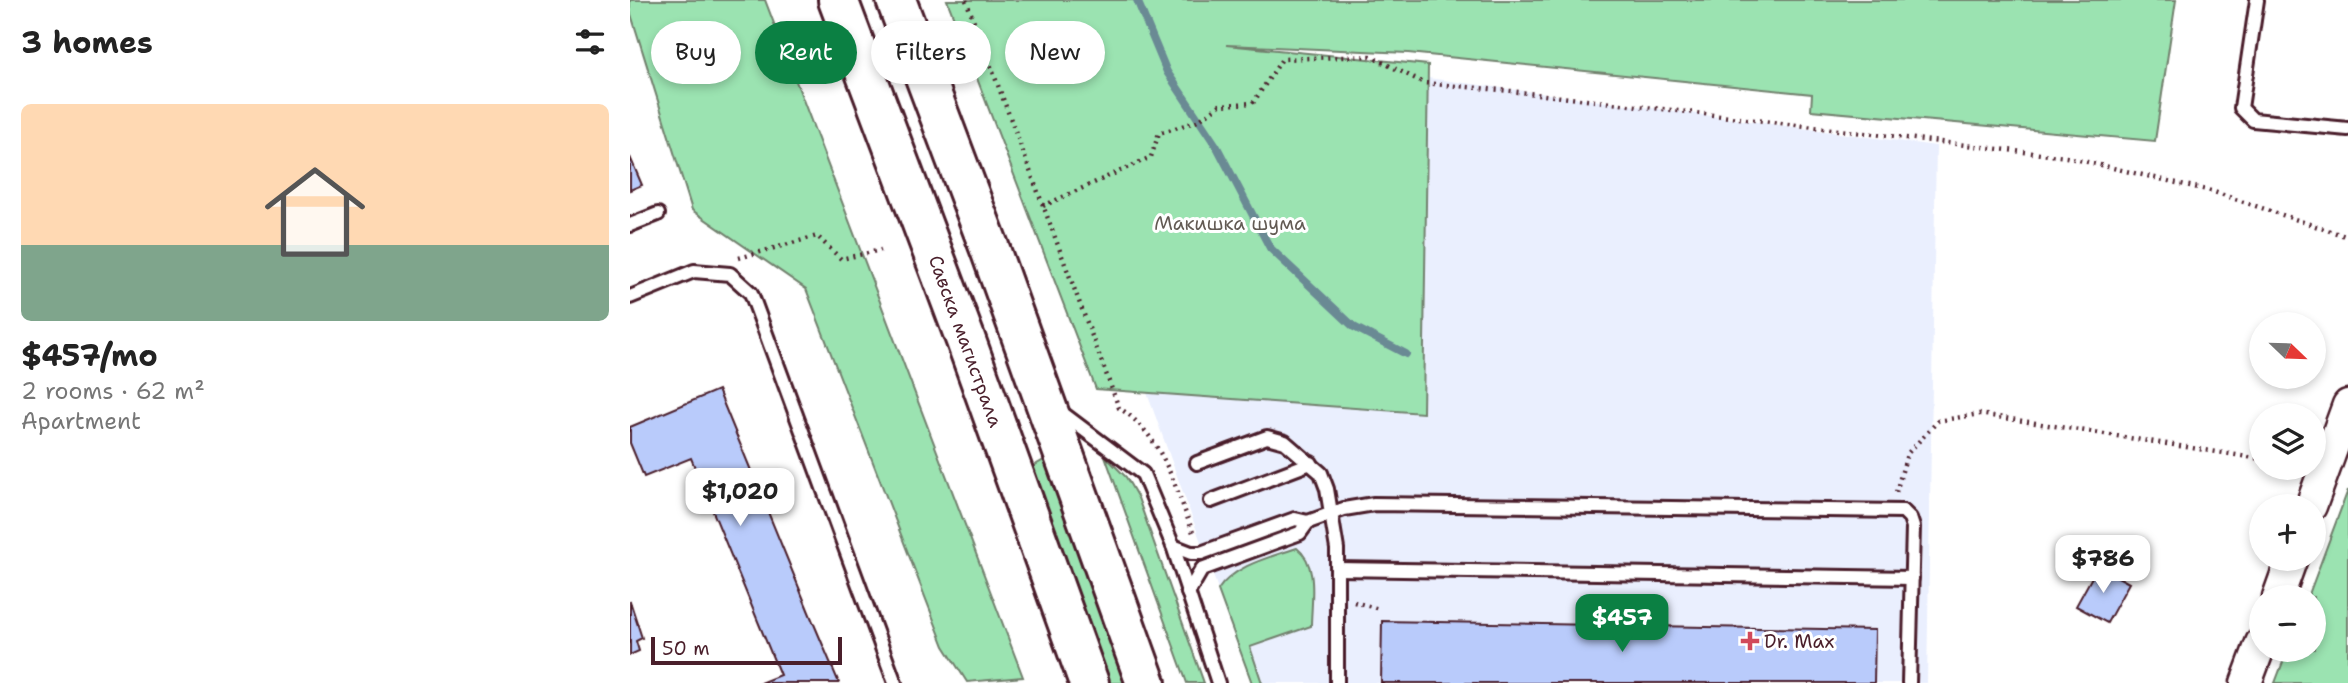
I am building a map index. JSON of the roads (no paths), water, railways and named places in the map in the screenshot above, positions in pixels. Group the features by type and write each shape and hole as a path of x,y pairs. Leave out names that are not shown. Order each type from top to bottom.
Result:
{"main road":[{"name":"Савска магистрала","path":"838,0 965,338 1089,683"},
{"path":"896,0 1146,683"}],"street":[{"path":"2315,494 2348,405"},
{"path":"2246,683 2254,662"}],"lane":[{"path":"2257,0 2241,108 2253,120 2348,130"},
{"path":"630,225 658,214"},
{"path":"630,297 695,271 730,274 751,293 895,683"},
{"path":"1044,399 1143,474 1174,546 1218,683"},
{"path":"1196,463 1267,437 1285,442 1321,473 1327,489 1337,549 1337,683"},
{"path":"1211,501 1311,463"},
{"path":"1174,546 1191,553 1200,553 1295,519 1308,522 1358,505 1374,504 1903,511 1913,527 1909,683"},
{"path":"1188,593 1202,569 1300,533 1308,522"},
{"path":"1337,569 1912,579"}],"waterway":[{"path":"1137,0 1167,72 1217,147 1270,248 1354,327 1406,354"}],"place":[{"name":"Dr. Max","path":"1750,641"}],"park label":[{"name":"Макишка шума","path":"1230,223"}]}
